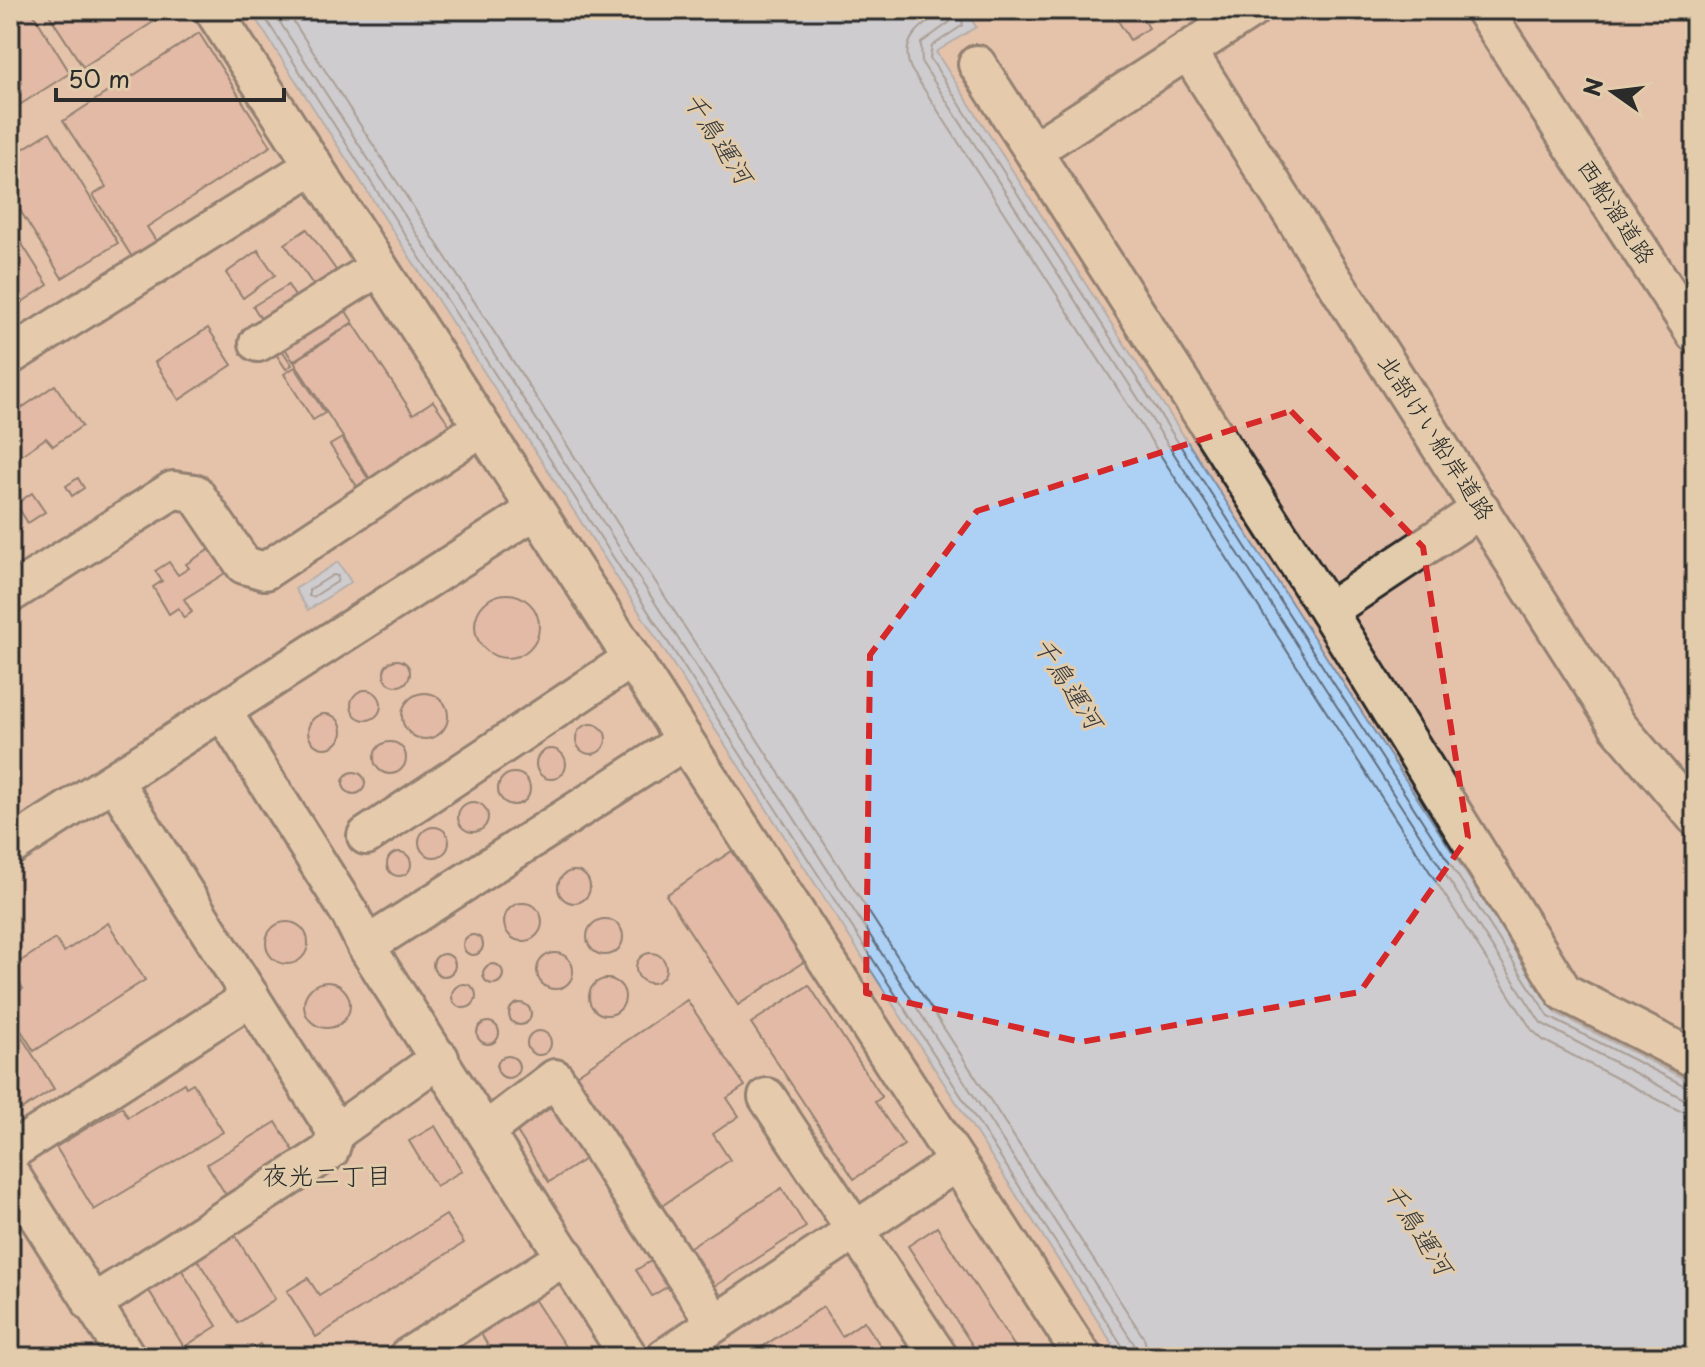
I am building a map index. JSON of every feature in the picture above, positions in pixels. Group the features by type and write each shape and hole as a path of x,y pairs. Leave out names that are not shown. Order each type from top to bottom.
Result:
{"street":[{"path":"213,10 1083,1357"},
{"path":"1034,150 1251,10"},
{"name":"西船溜道路","path":"1484,10 1695,334"},
{"name":"北部けい船岸道路","path":"1188,51 1618,726 1695,817"},
{"path":"977,64 1328,611 1564,992 1695,1059"},
{"path":"10,356 314,165"},
{"path":"258,343 379,267"},
{"path":"10,594 173,490 195,493 244,565 265,571 481,428"},
{"path":"1328,611 1481,509"},
{"path":"10,847 534,511"},
{"path":"366,836 630,660"},
{"path":"223,712 350,914 366,946 487,1130 629,1357"},
{"path":"366,946 683,742"},
{"path":"114,781 336,1132"},
{"path":"10,1152 251,997"},
{"path":"92,1304 330,1151 336,1132 440,1058"},
{"path":"487,1130 555,1078 715,1323"},
{"path":"767,1097 939,1357"},
{"path":"665,1357 957,1162"},
{"path":"10,1173 127,1357"},
{"path":"407,1357 566,1256"}],"highlighted area":[{"path":"1291,411 1423,547 1468,837 1360,992 1081,1042 866,993 870,655 977,511"}],"shaded area":[{"path":"10,10 250,10 1121,1357 10,1357"},
{"path":"966,10 1695,10 1695,1084 1556,1013 936,52 976,27"}],"water":[{"name":"千鳥運河","path":"250,10 966,10 976,27 936,52 1556,1013 1695,1084 1695,1357 1121,1357"},
{"path":"338,562 351,582 308,610 295,589"}],"building":[{"path":"10,10 31,10 70,73 10,111"},
{"path":"46,10 168,10 169,12 83,67"},
{"path":"1138,10 1149,28 1130,40 1117,19"},
{"path":"199,33 271,146 147,227 156,241 132,257 93,195 106,187 63,121"},
{"path":"50,132 118,243 62,278 10,194 10,157"},
{"path":"10,225 48,285 10,310"},
{"path":"307,229 336,270 314,286 285,244"},
{"path":"258,250 275,275 243,298 226,273"},
{"path":"288,285 296,298 261,319 253,306"},
{"path":"344,308 353,322 293,361 284,347"},
{"path":"353,323 413,414 433,401 452,428 374,485 294,362"},
{"path":"208,328 232,365 179,400 155,362"},
{"path":"282,350 292,365 286,369 276,354"},
{"path":"295,367 325,413 313,420 284,374"},
{"path":"55,385 82,426 53,446 46,438 17,458 10,449 10,416"},
{"path":"342,438 369,480 358,488 330,445"},
{"path":"78,478 84,488 72,496 66,486"},
{"path":"32,493 45,512 28,523 16,504"},
{"path":"215,546 230,570 184,599 192,612 184,618 178,608 169,614 153,587 162,581 155,571 169,562 178,575 189,568 186,564"},
{"path":"501,594 513,594 530,603 537,614 537,638 530,649 513,658 501,658 489,653 480,644 475,632 475,620 480,608 489,599"},
{"path":"397,660 406,664 410,673 406,682 397,686 388,682 384,673 388,664"},
{"path":"366,690 377,694 381,705 377,716 366,720 355,716 351,705 355,694"},
{"path":"425,693 434,694 441,700 447,707 447,725 441,732 434,738 425,739 416,738 409,732 403,725 402,716 403,707 409,700 416,694"},
{"path":"325,714 337,719 342,731 337,743 325,748 313,743 308,731 313,719"},
{"path":"591,724 597,725 605,733 605,745 597,753 591,754 585,753 577,745 576,739 577,733 585,725"},
{"path":"390,742 401,747 406,758 401,769 390,774 379,769 374,758 379,747"},
{"path":"551,749 562,753 566,764 562,775 551,779 540,775 536,764 540,753"},
{"path":"354,772 362,775 365,783 362,791 354,794 346,791 343,783 346,775"},
{"path":"514,773 525,778 530,789 525,800 514,805 503,800 498,789 503,778"},
{"path":"473,802 484,806 488,817 484,828 473,832 462,828 458,817 462,806"},
{"path":"434,827 445,831 449,842 445,853 434,857 423,853 419,842 423,831"},
{"path":"732,851 805,961 738,1005 666,895"},
{"path":"399,852 410,859 411,864 404,875 399,876 388,869 387,864 394,853"},
{"path":"574,871 586,875 590,887 586,899 574,903 562,899 558,887 562,875"},
{"path":"523,903 536,909 542,922 536,935 523,941 510,935 504,922 510,909"},
{"path":"605,919 618,924 623,937 618,950 605,955 592,950 587,937 592,924"},
{"path":"287,922 302,928 308,943 302,958 287,964 272,958 266,943 272,928"},
{"path":"108,923 145,980 34,1051 10,1013 10,997 23,989 10,968 55,939 64,952"},
{"path":"473,935 480,938 483,945 480,952 473,955 466,952 463,945 466,938"},
{"path":"555,953 568,958 573,971 568,984 555,989 542,984 537,971 542,958"},
{"path":"651,953 662,957 666,968 662,979 651,983 640,979 636,968 640,957"},
{"path":"444,954 452,957 455,965 452,973 444,976 436,973 433,965 436,957"},
{"path":"489,964 497,964 503,974 497,984 489,984 483,978 483,970"},
{"path":"607,979 619,985 625,997 619,1009 607,1015 595,1009 589,997 595,985"},
{"path":"327,982 344,988 350,1005 344,1022 327,1028 310,1022 304,1005 310,988"},
{"path":"464,984 473,987 476,996 473,1005 464,1008 455,1005 452,996 455,987"},
{"path":"809,985 882,1097 875,1102 904,1145 854,1179 751,1023"},
{"path":"687,1000 745,1086 727,1098 739,1116 713,1134 730,1160 663,1205 576,1075"},
{"path":"520,1003 528,1006 531,1014 528,1022 520,1025 512,1022 509,1014 512,1006"},
{"path":"488,1022 496,1025 499,1033 496,1041 488,1044 480,1041 477,1033 480,1025"},
{"path":"18,1031 54,1089 21,1110 10,1091 10,1037"},
{"path":"539,1031 547,1035 551,1043 547,1051 539,1055 531,1051 527,1043 531,1035"},
{"path":"508,1056 516,1059 519,1067 516,1075 508,1078 500,1075 497,1067 500,1059"},
{"path":"184,1083 186,1087 193,1083 223,1132 94,1210 56,1147 122,1107 128,1117"},
{"path":"554,1106 587,1158 549,1182 516,1130"},
{"path":"276,1122 298,1158 229,1200 207,1164"},
{"path":"435,1126 462,1171 436,1186 409,1141"},
{"path":"782,1188 806,1227 715,1286 690,1247"},
{"path":"446,1215 464,1243 316,1337 287,1291 308,1278 319,1295"},
{"path":"937,1227 1017,1350 1006,1357 980,1357 908,1246"},
{"path":"233,1232 275,1299 238,1323 195,1256"},
{"path":"654,1259 670,1285 652,1296 636,1270"},
{"path":"181,1269 217,1326 184,1347 148,1289"},
{"path":"534,1299 572,1357 495,1357 481,1334"},
{"path":"823,1307 842,1336 864,1321 888,1357 747,1357"},
{"path":"260,1344 265,1353 259,1357 239,1357"}],"district":[{"name":"夜光二丁目","path":"327,1176"}]}
